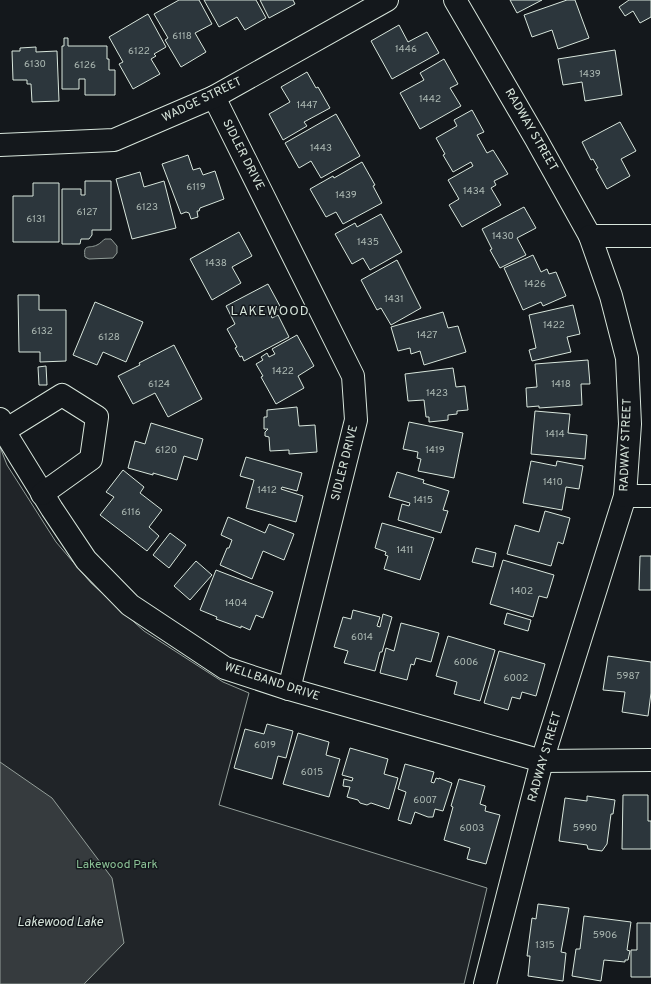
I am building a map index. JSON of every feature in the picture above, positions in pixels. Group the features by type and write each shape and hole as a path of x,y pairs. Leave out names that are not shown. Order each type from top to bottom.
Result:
{"street":[{"name":"WADGE STREET","path":"0,145 114,140 214,97 387,0"},
{"name":"RADWAY STREET","path":"455,0 536,139 590,236 611,296 627,358 630,424 625,496 542,761 485,984"},
{"name":"SIDLER DRIVE","path":"214,97 353,376 356,420 289,689"},
{"path":"590,236 651,236"},
{"name":"WELLBAND DRIVE","path":"42,494 91,459 98,417 62,395 2,425 42,494 86,560 130,606 225,668 289,689 542,761 651,760"},
{"path":"625,496 651,496"}],"green space":[{"name":"Lakewood Park","path":"0,447 7,465 56,542 91,583 144,631 223,682 249,693 219,805 487,888 464,984 0,984"}],"water":[{"path":"105,239 111,239 117,246 117,253 113,258 89,259 85,257 85,250 87,247 94,246"},
{"name":"Lakewood Lake","path":"0,762 52,798 112,878 124,943 84,984 0,984"}],"building":[{"path":"179,0 199,0 212,24 195,33 206,52 181,67 165,40 168,38 154,14"},
{"path":"204,0 256,0 266,18 245,30 237,17 219,27"},
{"path":"260,0 293,0 295,4 269,18"},
{"path":"510,0 542,0 517,13"},
{"path":"567,0 575,0 589,38 558,49 552,30 532,37 524,15"},
{"path":"629,0 651,0 651,17 640,23 633,11 625,16 619,7"},
{"path":"148,14 166,47 154,54 156,56 151,59 160,74 133,89 119,64 123,62 109,37"},
{"path":"399,25 408,42 427,32 439,53 392,79 371,41"},
{"path":"64,38 68,38 68,46 107,46 109,70 115,70 115,95 85,95 85,79 79,79 79,89 62,89 62,46 64,46"},
{"path":"36,47 36,52 57,51 59,101 32,102 31,84 27,84 27,80 13,80 12,51 20,51 20,48"},
{"path":"615,50 622,95 585,101 582,82 563,85 558,59"},
{"path":"444,59 458,84 450,88 461,106 420,129 400,93 424,80 420,73"},
{"path":"307,72 330,108 304,122 307,126 283,140 269,114 290,102 281,87"},
{"path":"472,110 484,132 477,135 487,153 493,150 508,174 494,181 496,185 491,188 501,205 462,227 449,205 459,199 448,180 473,166 471,162 453,172 443,155 445,154 436,138 457,126 454,120"},
{"path":"336,114 360,156 321,178 311,161 299,168 285,143"},
{"path":"620,122 636,151 621,159 630,176 607,189 596,169 598,168 593,159 591,160 582,142"},
{"path":"188,155 193,170 200,168 203,175 215,171 224,199 200,208 199,211 197,211 198,217 191,219 189,213 186,212 181,214 162,164"},
{"path":"362,162 375,185 373,186 382,203 343,224 336,212 326,217 310,189 333,176 334,178"},
{"path":"140,172 144,187 164,181 176,228 132,239 116,179"},
{"path":"85,181 111,181 111,230 92,230 92,235 89,239 81,239 80,244 62,244 62,189 81,189 81,195 85,195"},
{"path":"33,183 59,183 59,242 13,242 13,196 33,196"},
{"path":"524,207 536,228 517,238 526,255 500,268 490,250 492,249 482,229"},
{"path":"381,214 402,252 370,270 363,258 352,264 335,234 355,223 357,227"},
{"path":"239,232 252,256 232,267 241,283 212,300 190,259"},
{"path":"533,255 541,272 547,269 549,274 556,272 566,296 543,306 541,302 523,310 504,268"},
{"path":"397,260 421,308 391,325 381,308 377,310 361,280"},
{"path":"268,284 281,308 270,313 272,318 278,315 289,337 244,361 242,356 240,357 235,348 237,347 227,329 235,324 226,306"},
{"path":"18,295 39,295 39,310 66,310 66,361 40,362 40,352 19,352"},
{"path":"95,302 143,322 126,362 103,352 97,365 73,355"},
{"path":"573,305 580,334 567,337 571,352 532,361 529,350 536,348 529,315"},
{"path":"443,312 448,328 458,326 466,352 424,365 420,351 411,354 410,348 398,351 391,327"},
{"path":"297,335 314,366 298,376 304,388 276,404 261,377 263,376 256,364 263,360 261,357 267,353 269,357 275,354 272,349"},
{"path":"174,345 202,399 168,417 155,393 133,404 118,376 140,365 139,363"},
{"path":"588,360 590,384 581,384 582,405 539,408 539,406 527,407 526,388 537,387 535,364"},
{"path":"46,366 47,385 39,385 38,367"},
{"path":"453,368 456,387 465,386 468,410 457,411 457,414 448,415 448,420 429,422 429,417 426,417 424,400 408,401 405,374"},
{"path":"297,407 299,426 315,425 317,452 289,454 289,450 270,451 269,437 265,436 265,432 268,429 264,429 264,417 267,417 267,410"},
{"path":"535,411 570,414 568,433 587,435 585,459 531,454"},
{"path":"409,422 463,433 454,478 418,471 421,459 417,458 418,452 403,449"},
{"path":"151,423 203,439 197,460 184,456 177,480 128,468 135,441 145,444"},
{"path":"246,457 302,473 297,491 282,487 281,489 303,496 296,522 246,508 254,480 240,476"},
{"path":"531,461 556,466 557,461 583,466 579,489 566,487 562,510 523,503"},
{"path":"123,470 144,487 140,493 162,510 149,527 159,536 147,551 100,515 114,497 106,492"},
{"path":"397,472 424,480 423,483 449,491 443,510 448,511 441,533 398,520 402,504 409,506 410,503 389,497"},
{"path":"545,511 570,518 563,544 558,542 551,566 507,554 515,525 539,532"},
{"path":"228,517 265,533 269,524 294,534 284,560 263,551 252,579 220,565 232,540 221,535"},
{"path":"382,523 434,538 420,580 384,569 388,556 385,555 386,552 375,548"},
{"path":"170,533 186,545 169,568 153,555"},
{"path":"476,548 496,553 493,567 472,562"},
{"path":"640,556 651,556 651,590 639,590"},
{"path":"503,560 554,575 547,598 539,596 533,617 490,604"},
{"path":"196,561 212,575 190,600 174,586"},
{"path":"216,570 273,592 263,618 256,615 250,630 216,619 217,617 200,610"},
{"path":"353,610 380,617 377,626 380,627 383,614 392,617 375,671 344,663 348,651 334,647 343,617 351,619"},
{"path":"507,613 531,620 528,631 504,624"},
{"path":"401,623 439,633 431,662 416,658 414,665 411,664 407,680 380,673 386,648 394,651"},
{"path":"448,636 495,650 480,701 454,694 457,682 436,676"},
{"path":"499,651 545,664 536,696 522,692 520,699 512,697 508,710 484,703"},
{"path":"608,656 651,662 651,693 648,716 622,712 625,692 603,690"},
{"path":"267,724 293,731 286,758 278,756 272,779 234,768 245,729 264,734"},
{"path":"298,733 329,742 326,755 340,759 329,797 283,784"},
{"path":"350,748 388,759 384,774 398,778 389,809 371,803 367,805 360,803 358,800 347,797 350,787 343,786 344,779 352,781 353,778 342,775"},
{"path":"405,764 434,772 431,782 434,783 436,778 439,778 452,783 443,811 435,809 433,817 428,817 415,812 411,824 398,820 406,792 398,789"},
{"path":"459,779 485,786 480,804 486,806 485,811 500,815 486,864 467,859 470,848 444,840 453,807 451,806"},
{"path":"623,795 648,795 648,821 651,821 651,849 622,849"},
{"path":"587,796 615,800 613,814 611,814 607,844 602,851 588,849 587,845 559,841 565,798 587,801"},
{"path":"538,904 569,908 561,952 566,953 563,981 528,976 530,956 527,956 532,918 536,919"},
{"path":"584,916 631,922 627,950 630,951 628,960 625,960 625,962 604,960 601,981 572,976 576,949 580,949"},
{"path":"637,923 651,923 651,977 631,977 631,950 637,950"}],"district":[{"name":"LAKEWOOD","path":"270,312"}]}
